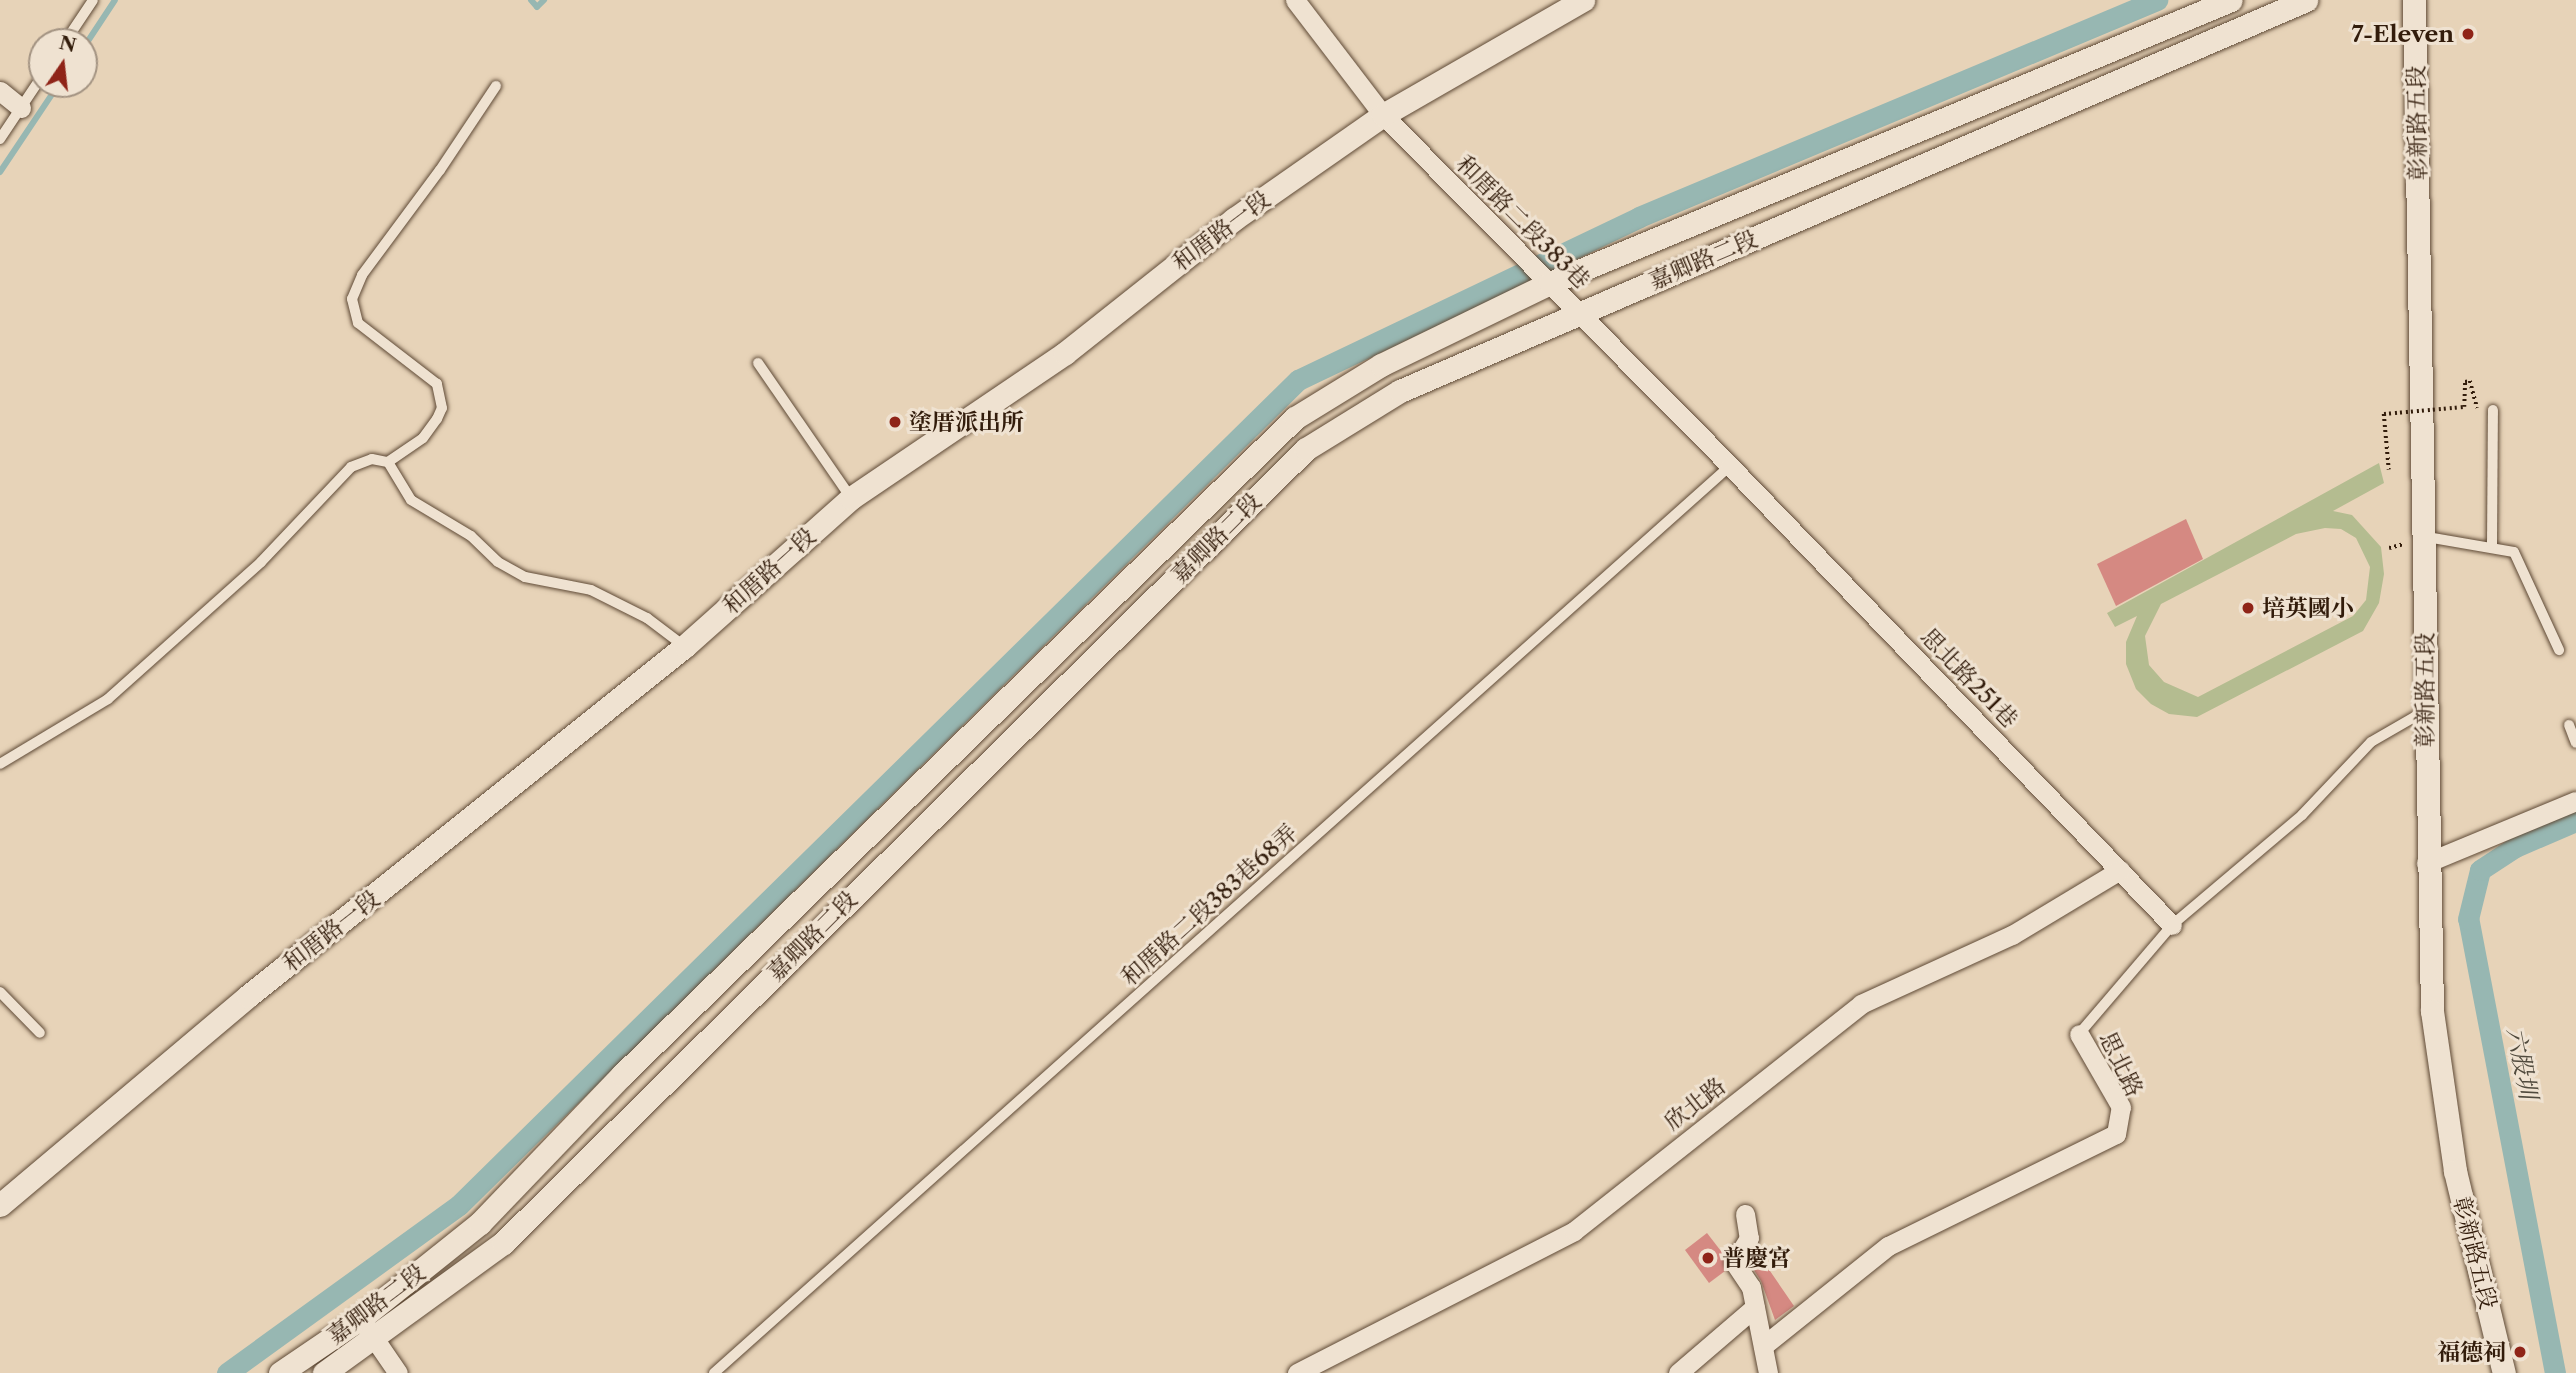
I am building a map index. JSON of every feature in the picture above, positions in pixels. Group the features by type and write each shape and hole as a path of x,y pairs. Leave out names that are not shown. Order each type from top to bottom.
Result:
{"street":[{"name":"和厝路二段383巷","path":"1295,0 1383,115 1730,466"},
{"name":"和厝路一段","path":"0,1205 238,1004 685,646 851,498 1065,353 1234,219 1383,115 1583,0"},
{"name":"嘉卿路二段","path":"279,1373 361,1318 480,1223 622,1076 1295,418 1381,365 1544,278 2231,0"},
{"name":"嘉卿路二段","path":"324,1373 375,1340 503,1243 1306,449 1400,391 2306,0"},
{"name":"彰新路五段","path":"2414,0 2427,537 2423,712 2431,1011 2455,1171 2504,1373"},
{"path":"0,91 21,108"},
{"name":"思北路251巷","path":"1730,466 2172,925"},
{"path":"2426,863 2576,801"},
{"name":"欣北路","path":"1297,1373 1574,1231 1861,1004 2012,935 2120,870"},
{"name":"思北路","path":"1763,1346 1888,1246 2116,1134 2121,1107 2079,1034"},
{"path":"1745,1214 1749,1238 1734,1262 1751,1287 1768,1373"},
{"path":"1678,1373 1755,1307"},
{"path":"361,1318 398,1373"}],"lane":[{"path":"74,28 93,0"},
{"path":"0,764 108,699 261,562 351,467 372,459 388,462 423,438 438,419 442,408 437,384 358,323 352,299 362,275 440,170 496,86"},
{"path":"0,139 28,97"},
{"path":"758,363 851,498"},
{"path":"2491,545 2493,410"},
{"path":"388,462 411,500 471,536 498,562 525,577 591,590 647,618 685,646"},
{"name":"和厝路二段383巷68弄","path":"714,1373 1730,466"},
{"path":"2427,537 2491,545 2514,552 2559,650"},
{"name":"思北路","path":"2079,1034 2172,925 2302,815 2371,742 2423,712"},
{"path":"2569,725 2576,743"},
{"path":"0,992 40,1033"}],"path":[{"path":"2389,470 2384,414 2464,407 2465,382 2470,381 2478,409"}],"green space":[{"path":"2379,463 2384,483 2333,511 2352,515 2381,547 2384,574 2379,603 2363,631 2197,717 2169,714 2151,704 2136,689 2126,664 2126,642 2137,616 2115,627 2107,613","holes":["2325,528 2341,529 2356,538 2370,567 2366,600 2353,616 2198,697 2164,682 2149,665 2145,636 2161,604 2296,534"]}],"building":[{"path":"2186,519 2203,559 2116,606 2097,564"},
{"name":"普慶宮","path":"1707,1233 1724,1255 1725,1271 1709,1283 1685,1250"},
{"path":"1754,1260 1770,1271 1794,1306 1775,1320 1761,1281 1750,1264"}],"waterway":[{"path":"97,28 115,0"},
{"path":"531,0 537,7 544,0"},
{"path":"227,1373 459,1205 1298,380 1639,217 2157,0"},
{"path":"0,172 50,98"},
{"name":"六股圳","path":"2555,1373 2468,919 2480,870 2515,847 2576,821"}],"place":[{"name":"7-Eleven","path":"2468,34"},
{"name":"塗厝派出所","path":"895,422"},
{"name":"培英國小","path":"2248,608"},
{"name":"普慶宮","path":"1708,1258"},
{"name":"福德祠","path":"2520,1352"}]}
